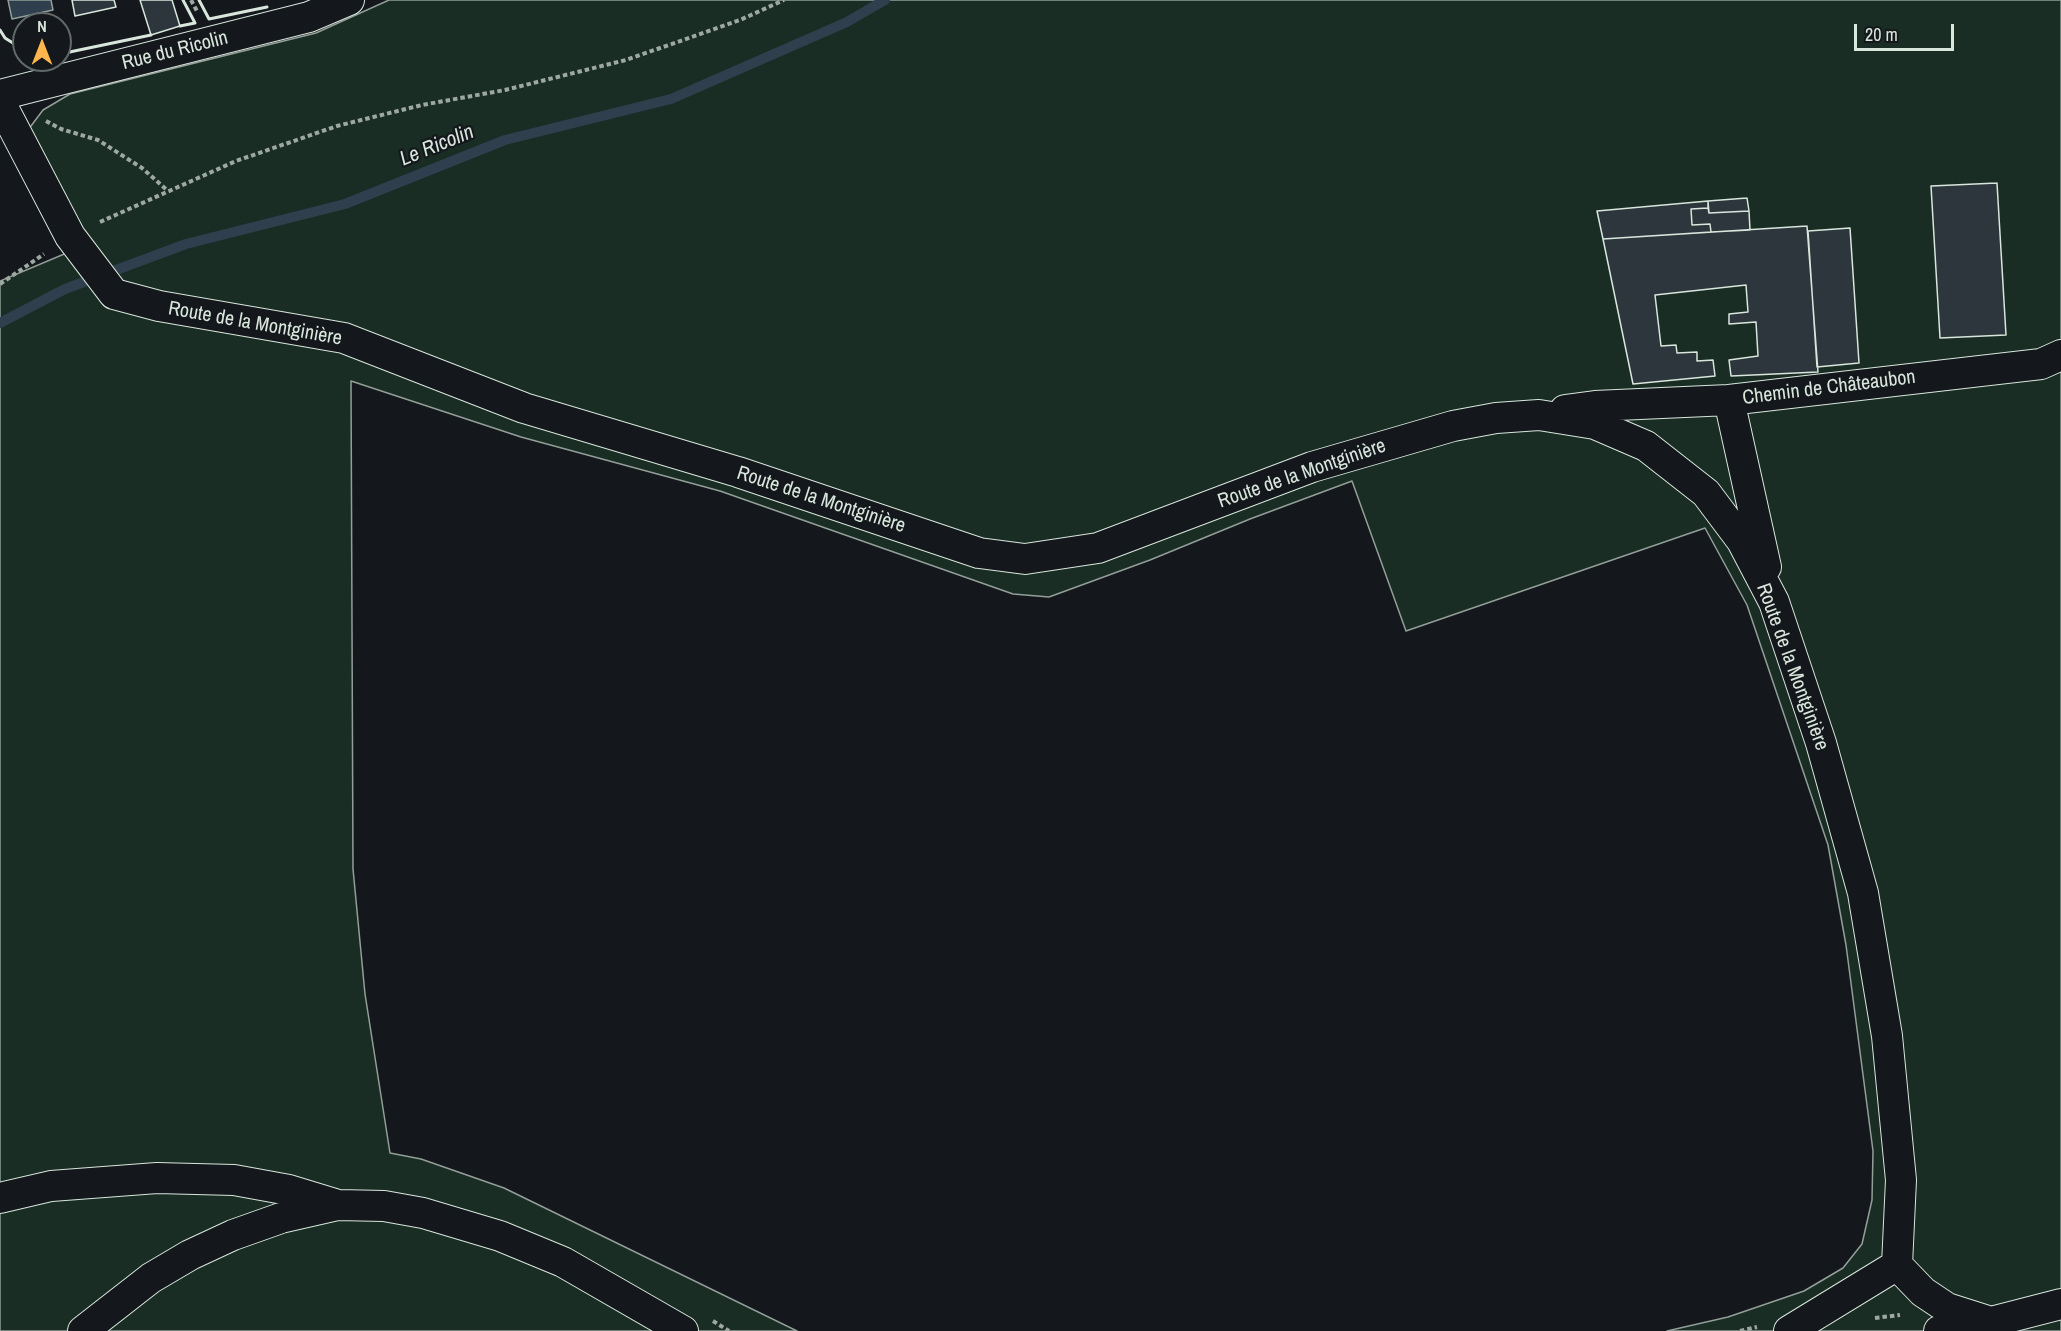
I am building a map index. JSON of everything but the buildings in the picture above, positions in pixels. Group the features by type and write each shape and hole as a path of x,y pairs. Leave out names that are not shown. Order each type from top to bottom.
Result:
{"street":[{"name":"Rue du Ricolin","path":"0,95 309,17 349,0"},
{"path":"0,102 70,236"},
{"name":"Route de la Montginière","path":"70,236 114,294 159,306 344,338 524,408 738,472 979,553 1025,559 1098,548 1312,467 1453,426 1496,418 1539,415 1596,424 1646,446 1706,493 1742,542 1774,602 1821,743 1863,893 1887,1036 1901,1180 1898,1265"},
{"name":"Chemin de Châteaubon","path":"1774,602 1730,400 2041,364 2061,355"},
{"path":"1539,415 1595,406 1730,400"},
{"path":"0,1198 51,1186 168,1178 234,1180 289,1190 338,1205"},
{"path":"83,1331 151,1278 201,1250 233,1235 281,1218 338,1205 384,1206 423,1213 500,1236 563,1262 682,1331"},
{"path":"1789,1331 1898,1265 1923,1292 1947,1308 1991,1322"},
{"path":"1939,1331 1991,1322 2061,1304"}],"path":[{"path":"0,284 70,236 236,161 337,126 422,105 505,90 626,60 740,20 784,0"},
{"path":"41,118 61,129 98,140 142,168 168,191"}],"green space":[{"path":"389,0 2061,0 2061,1331 1667,1331 1728,1317 1804,1291 1843,1268 1862,1244 1872,1200 1873,1151 1846,945 1828,845 1747,605 1705,528 1406,631 1352,481 1049,597 1013,594 720,491 521,437 351,381 353,869 365,994 390,1153 421,1159 504,1188 797,1331 0,1331 0,281 88,244 28,130 43,110 70,94 316,33"}],"water":[{"path":"8,0 51,0 53,10 12,12 12,19"}],"waterway":[{"name":"Le Ricolin","path":"0,323 65,289 186,244 345,204 505,140 671,99 847,22 885,0"}],"wall":[{"path":"180,26 195,23 183,0"},
{"path":"199,0 209,19 267,7"},
{"path":"0,30 5,38 12,42"},
{"path":"72,51 151,35"}]}
